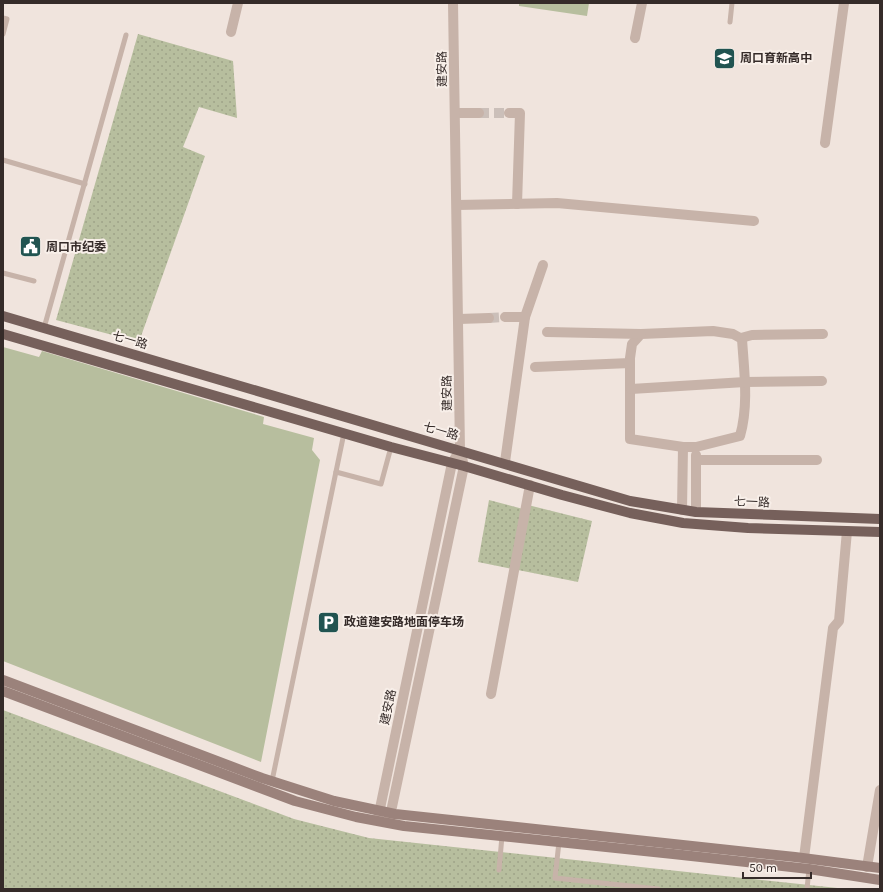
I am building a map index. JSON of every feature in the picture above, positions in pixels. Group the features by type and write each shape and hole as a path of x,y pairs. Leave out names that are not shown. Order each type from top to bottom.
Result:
{"main road":[{"name":"七一路","path":"3,316 630,501 696,512 880,519"},
{"name":"七一路","path":"3,334 562,495 630,513 683,523 748,528 880,532"},
{"path":"3,680 272,781 334,801 385,812 804,858 880,868"},
{"path":"3,691 295,800 356,817 404,826 809,869 880,880"}],"street":[{"path":"232,32 238,3"},
{"name":"建安路","path":"378,821 385,812 452,463 460,450 456,113 453,3"},
{"path":"635,38 642,3"},
{"path":"825,143 844,3"},
{"path":"456,113 480,113"},
{"path":"508,113 520,113 516,204"},
{"path":"457,205 556,203 754,221"},
{"path":"505,462 525,317 543,265"},
{"path":"505,317 525,317"},
{"path":"458,319 489,318"},
{"path":"547,332 641,334 714,331 734,334 741,338 752,335 823,334"},
{"path":"641,334 632,344 630,363 630,439 683,447 696,447 740,436 744,424 745,382 741,338"},
{"path":"535,367 630,363"},
{"path":"631,389 745,382 822,381"},
{"path":"682,510 683,447"},
{"path":"696,447 696,512"},
{"path":"388,823 385,812 464,466 460,450"},
{"path":"696,460 817,460"},
{"path":"491,694 530,485"},
{"path":"804,858 833,628 839,621 847,531"},
{"path":"867,867 880,790"}],"lane":[{"path":"730,22 732,3"},
{"path":"3,18 7,19 3,34"},
{"path":"44,328 126,36"},
{"path":"3,160 85,184"},
{"path":"3,272 34,281"},
{"path":"272,781 344,432"},
{"path":"336,472 381,484 392,446"},
{"path":"499,870 502,836"},
{"path":"559,842 555,878 658,889"},
{"path":"808,889 809,869"}],"green space":[{"path":"519,3 589,3 587,16 519,6"},
{"path":"138,34 233,61 237,118 199,107 183,147 205,156 139,342 56,320"},
{"path":"3,347 39,357 42,351 264,417 263,424 314,438 312,450 320,460 261,762 3,661"},
{"path":"489,500 523,509 524,504 592,521 578,582 478,562"},
{"path":"3,710 294,819 369,838 847,889 3,889"}],"tunnel":[{"path":"479,113 509,113"},
{"path":"489,318 505,317"}],"place":[{"name":"周口育新高中","path":"724,58"},
{"name":"周口市纪委","path":"31,247"},
{"name":"政道建安路地面停车场","path":"329,622"}]}
